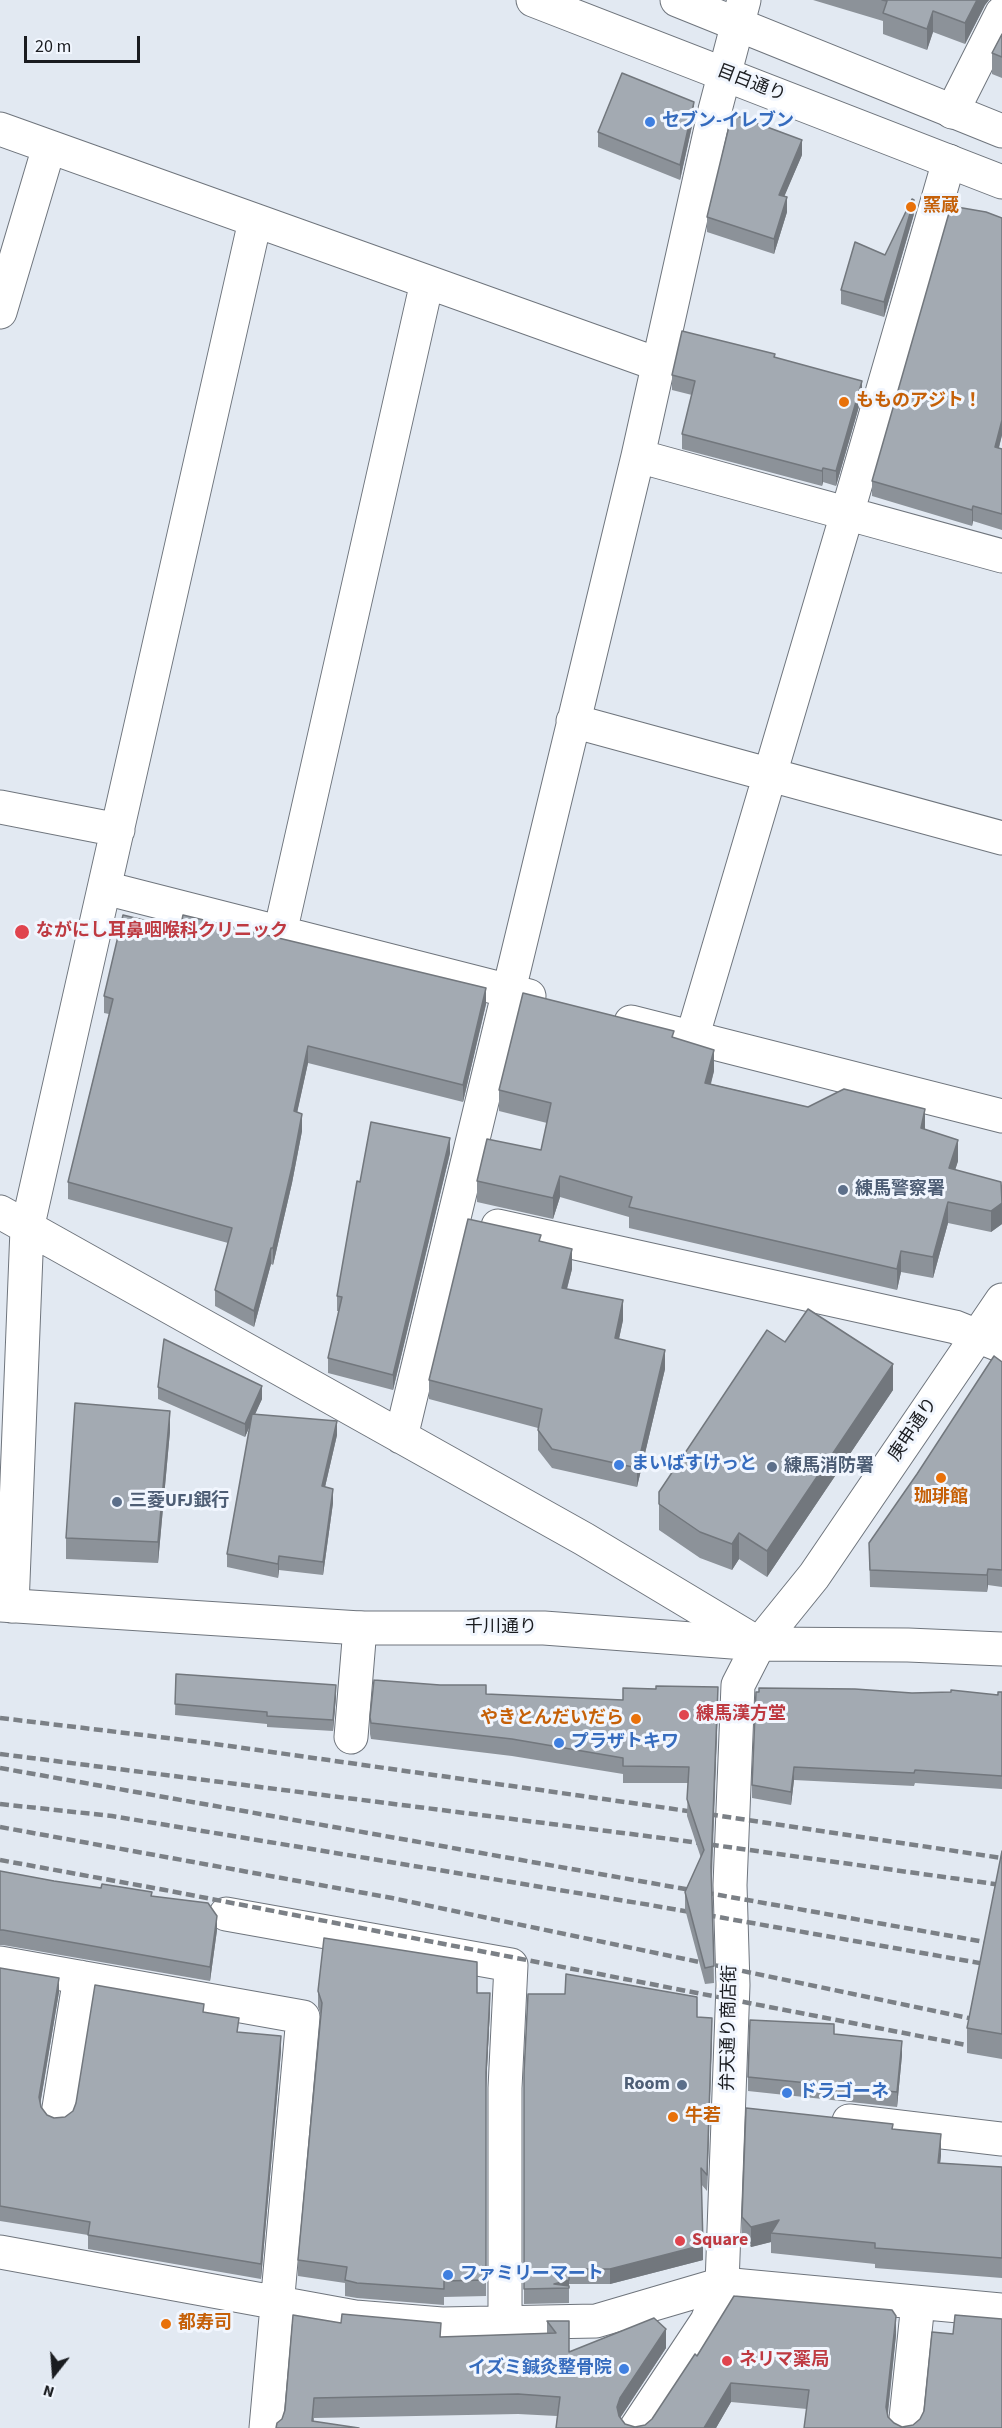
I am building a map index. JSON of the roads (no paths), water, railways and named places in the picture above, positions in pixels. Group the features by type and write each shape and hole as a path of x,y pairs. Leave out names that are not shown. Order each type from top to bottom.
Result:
{"street":[{"name":"目白通り","path":"533,0 1002,182"},
{"path":"677,0 740,12 952,112 1002,131"},
{"path":"400,1437 638,456 657,364 740,12"},
{"path":"952,112 1002,13"},
{"path":"0,129 657,364"},
{"path":"0,312 49,147"},
{"path":"692,1038 848,514 949,161"},
{"path":"6,1606 14,1220 105,888 255,220"},
{"path":"280,933 427,282"},
{"path":"638,456 1002,556"},
{"path":"573,721 1002,838"},
{"path":"0,807 118,830"},
{"path":"105,888 555,1003"},
{"path":"601,1014 1002,1116"},
{"path":"453,1216 955,1327 990,1341"},
{"path":"14,1220 584,1539 759,1644"},
{"name":"庚申通り","path":"759,1644 814,1576 990,1341 1002,1300"},
{"name":"千川通り","path":"6,1606 360,1628 544,1628 759,1644 1002,1649"},
{"path":"351,1737 360,1628"},
{"name":"弁天通り商店街","path":"636,2428 707,2321 722,2284 733,1985 730,1885 738,1685 759,1644"},
{"path":"226,1914 511,1965 505,2088 505,2323"},
{"path":"0,1963 303,2017 266,2428"},
{"path":"58,2114 80,1977"},
{"path":"728,2108 763,2112"},
{"path":"821,2118 1002,2139"},
{"path":"0,2252 377,2319 442,2324 596,2321 722,2284 1002,2310"},
{"path":"905,2428 918,2302"}],"railway":[{"path":"0,1718 201,1742 1002,1858"},
{"path":"0,1754 670,1839 1002,1885"},
{"path":"0,1768 1002,1945"},
{"path":"0,1804 112,1816 650,1905 1002,1967"},
{"path":"0,1827 392,1898 1002,2025"},
{"path":"0,1860 1002,2052"}],"place":[{"name":"セブン-イレブン","path":"650,122"},
{"name":"窯蔵","path":"911,207"},
{"name":"もものアジト！","path":"844,402"},
{"name":"ながにし耳鼻咽喉科クリニック","path":"22,932"},
{"name":"練馬警察署","path":"843,1190"},
{"name":"まいばすけっと","path":"619,1465"},
{"name":"練馬消防署","path":"772,1467"},
{"name":"珈琲館","path":"941,1478"},
{"name":"三菱UFJ銀行","path":"117,1502"},
{"name":"練馬漢方堂","path":"684,1715"},
{"name":"やきとんだいだら","path":"636,1719"},
{"name":"プラザトキワ","path":"559,1743"},
{"name":"Room","path":"682,2085"},
{"name":"ドラゴーネ","path":"787,2093"},
{"name":"牛若","path":"673,2117"},
{"name":"Square","path":"680,2241"},
{"name":"ファミリーマート","path":"448,2275"},
{"name":"都寿司","path":"166,2324"},
{"name":"ネリマ薬局","path":"727,2361"},
{"name":"イズミ鍼灸整骨院","path":"624,2369"}]}
